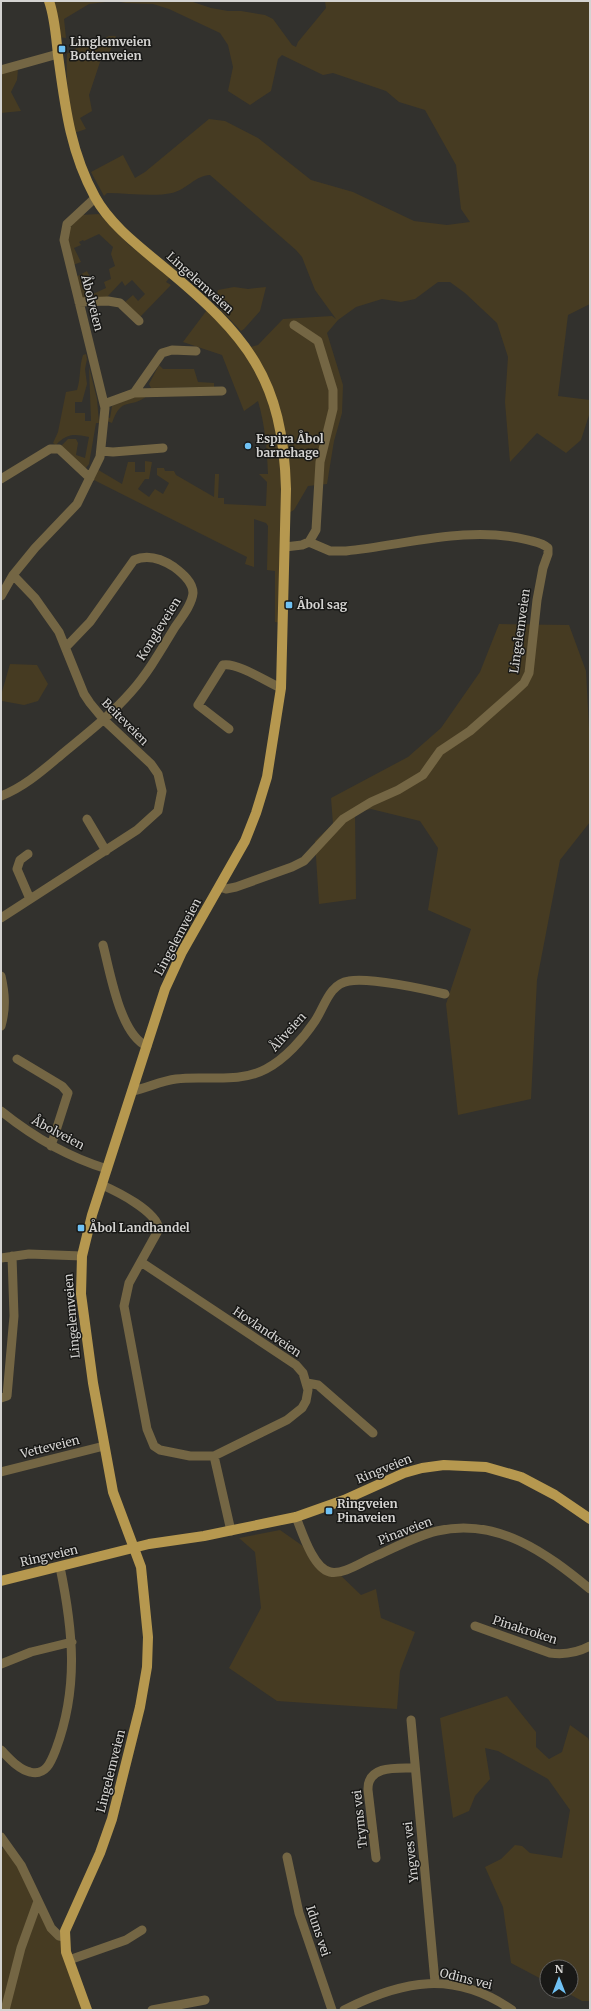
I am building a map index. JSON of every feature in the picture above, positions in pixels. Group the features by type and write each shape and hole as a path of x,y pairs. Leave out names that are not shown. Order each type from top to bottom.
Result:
{"main road":[{"name":"Lingelemveien","path":"49,1 69,132 84,175 98,200 115,223 133,241 210,306 238,336 262,374 274,403 283,444 285,482 281,688 274,742 267,777 256,813 245,841 186,945 171,975 86,1235 82,1256 81,1294 84,1326 104,1446 113,1492 133,1550 141,1567 148,1648 145,1679 121,1787 102,1848 70,1918 65,1936"},
{"name":"Ringveien","path":"1,1581 104,1556 118,1556 133,1550 151,1550 180,1540 296,1517 339,1502 408,1472 432,1466 457,1465 486,1467 521,1477 555,1495 590,1520"},
{"path":"65,1936 69,1960 87,2010"}],"street":[{"path":"1,70 58,54"},
{"name":"Åbolveien","path":"1,596 13,575 35,548 77,504 100,457 104,404 64,240 67,224 78,213 98,200"},
{"path":"79,302 108,300 120,303 139,321"},
{"path":"284,547 302,545 309,542 317,526 320,462 333,409 333,390 318,341 294,325"},
{"path":"134,393 162,353 172,350 196,351"},
{"path":"104,404 134,393 222,391"},
{"path":"100,451 113,452 163,448"},
{"path":"1,479 50,449 59,449 90,478"},
{"name":"Lingelemveien","path":"220,887 226,889 236,887 292,867 304,861 343,819 371,802 398,790 423,775 440,751 470,730 512,694 524,683 529,673 538,593 543,568 548,554 548,548 544,545 519,538 489,534 458,536 346,551 330,551 309,542"},
{"name":"Kongleveien","path":"1,796 30,780 104,720 130,693 149,669 192,599 192,587 186,577 174,567 159,559 141,557 134,560 81,634 66,647"},
{"name":"Beiteveien","path":"1,918 106,851 149,821 158,811 162,791 158,774 151,764 104,720 84,694 59,632 43,608 25,586 13,575"},
{"path":"229,729 198,705 223,665 228,664 237,667 281,688"},
{"path":"86,819 106,851"},
{"path":"28,854 20,860 17,868 30,899"},
{"path":"103,945 124,1016 140,1042 147,1046"},
{"path":"1,976 5,1000 5,1013 1,1026"},
{"name":"Åliveien","path":"132,1091 175,1079 240,1077 266,1069 276,1062 302,1038 336,986 348,981 362,980 445,994"},
{"path":"17,1059 62,1086 68,1093 51,1146"},
{"name":"Åbolveien","path":"1,1111 21,1127 51,1146 107,1169"},
{"path":"102,1185 119,1193 148,1212 158,1223 159,1229 157,1236 129,1283 124,1306 149,1438 154,1446 171,1454 214,1456 266,1431 296,1414 306,1401 308,1390 307,1383 318,1385 373,1433"},
{"path":"1,1258 29,1254 82,1256"},
{"path":"1,1398 7,1396 13,1323 12,1256"},
{"name":"Hovlandveien","path":"141,1262 296,1365 303,1372 307,1383"},
{"name":"Vetteveien","path":"1,1472 104,1446"},
{"path":"214,1456 231,1531"},
{"name":"Pinaveien","path":"296,1517 314,1557 324,1570 330,1572 348,1568 406,1542 437,1531 457,1528 479,1529 508,1535 524,1542 553,1559 590,1589"},
{"path":"1,1750 19,1767 28,1772 38,1773 46,1769 52,1760 61,1736 69,1702 72,1676 72,1642 68,1608 60,1567"},
{"name":"Pinakroken","path":"475,1626 550,1653 563,1655 579,1652 590,1646"},
{"path":"1,1664 31,1652 72,1642"},
{"name":"Yngves vei","path":"411,1720 435,1982"},
{"name":"Tryms vei","path":"376,1858 368,1780 374,1774 383,1770 415,1768"},
{"path":"1,1837 14,1854 50,1928 59,1936 65,1936"},
{"name":"Iduns vei","path":"287,1857 299,1913 332,2010"},
{"path":"5,2010 21,1948 38,1901"},
{"path":"69,1960 126,1940 142,1930"},
{"name":"Odins vei","path":"344,2010 375,1995 393,1989 412,1984 435,1982 478,1992 492,1997 512,2010"},
{"path":"152,2010 205,2000"}],"shaded area":[{"path":"53,1 114,1 89,4 64,19 66,38 58,37"},
{"path":"114,1 190,1 211,8 265,15 273,19 292,45 296,47 298,42 326,8 325,1 590,1 590,304 568,315 558,396 590,400 590,412 581,440 566,453 537,433 510,462 505,402 508,357 497,323 465,293 450,282 438,282 415,299 401,302 382,299 356,307 338,320 327,333 343,385 342,413 334,441 327,484 308,486 294,510 285,515 283,623 275,622 275,571 267,570 268,526 266,523 254,519 254,567 245,564 247,557 90,478 95,468 122,484 128,462 135,462 135,472 145,472 145,461 152,462 149,479 145,479 138,489 149,497 155,489 163,494 169,483 157,475 157,468 164,468 165,471 174,471 176,475 214,497 215,474 219,474 218,498 224,498 224,504 266,506 267,482 259,474 268,474 267,455 264,428 258,401 244,411 222,355 183,342 210,306 247,348 258,345 283,319 332,316 336,319 315,290 302,257 296,250 210,175 200,177 182,189 172,193 149,195 107,193 104,196 91,172 123,155 135,178 145,172 209,119 225,121 258,138 311,180 353,192 414,221 447,225 470,222 461,209 456,165 425,110 399,102 386,91 333,73 323,75 282,55 278,59 271,91 250,105 228,91 233,67 228,45 220,33 169,9 153,4"},
{"path":"109,36 116,36 109,54 103,53 89,95 92,111 80,118 86,129 74,133 67,84 67,54"},
{"path":"18,69 17,80 11,92 21,111 1,113 1,72"},
{"path":"99,214 129,245 170,277 166,282 171,285 140,317 125,302 133,295 138,301 145,294 132,280 125,286 122,281 107,297 81,299 74,278 87,271 93,283 89,285 93,294 106,288 104,282 111,279 109,269 115,266 111,254 113,247 99,234 84,241 83,240 79,242 81,245 74,248 81,262 73,265 66,238 70,229 80,215"},
{"path":"234,287 248,289 266,287 260,311 241,331 220,309 216,300 218,290"},
{"path":"86,354 87,359 85,369 87,384 82,402 75,402 75,413 85,413 85,421 91,421 89,367 97,399 99,423 96,423 89,464 85,469 61,446 68,439 76,439 78,443 76,455 85,458 89,437 71,435 64,438 56,445 53,443 58,432 66,392 77,390 83,355"},
{"path":"159,365 163,369 194,369 198,382 214,383 214,387 151,388 149,384"},
{"path":"147,396 141,400 126,404 119,409 112,423 107,421 108,417 110,418 112,406 133,397"},
{"path":"499,624 569,625 586,671 590,747 590,822 560,860 537,980 531,1099 458,1115 446,1004 471,929 428,910 438,848 420,821 371,809 355,813 356,899 319,904 315,841 333,824 331,798 408,757 441,728 480,672"},
{"path":"10,664 37,665 48,684 38,701 24,705 2,701 2,692"},
{"path":"280,1530 310,1551 314,1557 337,1572 361,1595 376,1589 381,1618 415,1632 400,1671 397,1709 277,1701 229,1668 261,1608 255,1552 239,1538"},
{"path":"507,1696 536,1732 536,1747 549,1759 562,1752 570,1725 588,1738 590,1744 590,2001 582,2001 578,1999 579,1959 539,1959 539,1978 511,1963 503,1907 485,1867 501,1859 515,1845 522,1846 530,1853 562,1858 570,1810 548,1779 498,1751 485,1748 490,1779 475,1796 469,1811 453,1818 440,1718"},
{"path":"9,1846 51,1928 65,1937 87,2010 1,2010 1,1849"}],"place":[{"name":"Linglemveien Bottenveien","path":"62,49"},
{"name":"Espira Åbol barnehage","path":"248,446"},
{"name":"Åbol sag","path":"289,605"},
{"name":"Åbol Landhandel","path":"81,1228"},
{"name":"Ringveien Pinaveien","path":"329,1511"}]}
